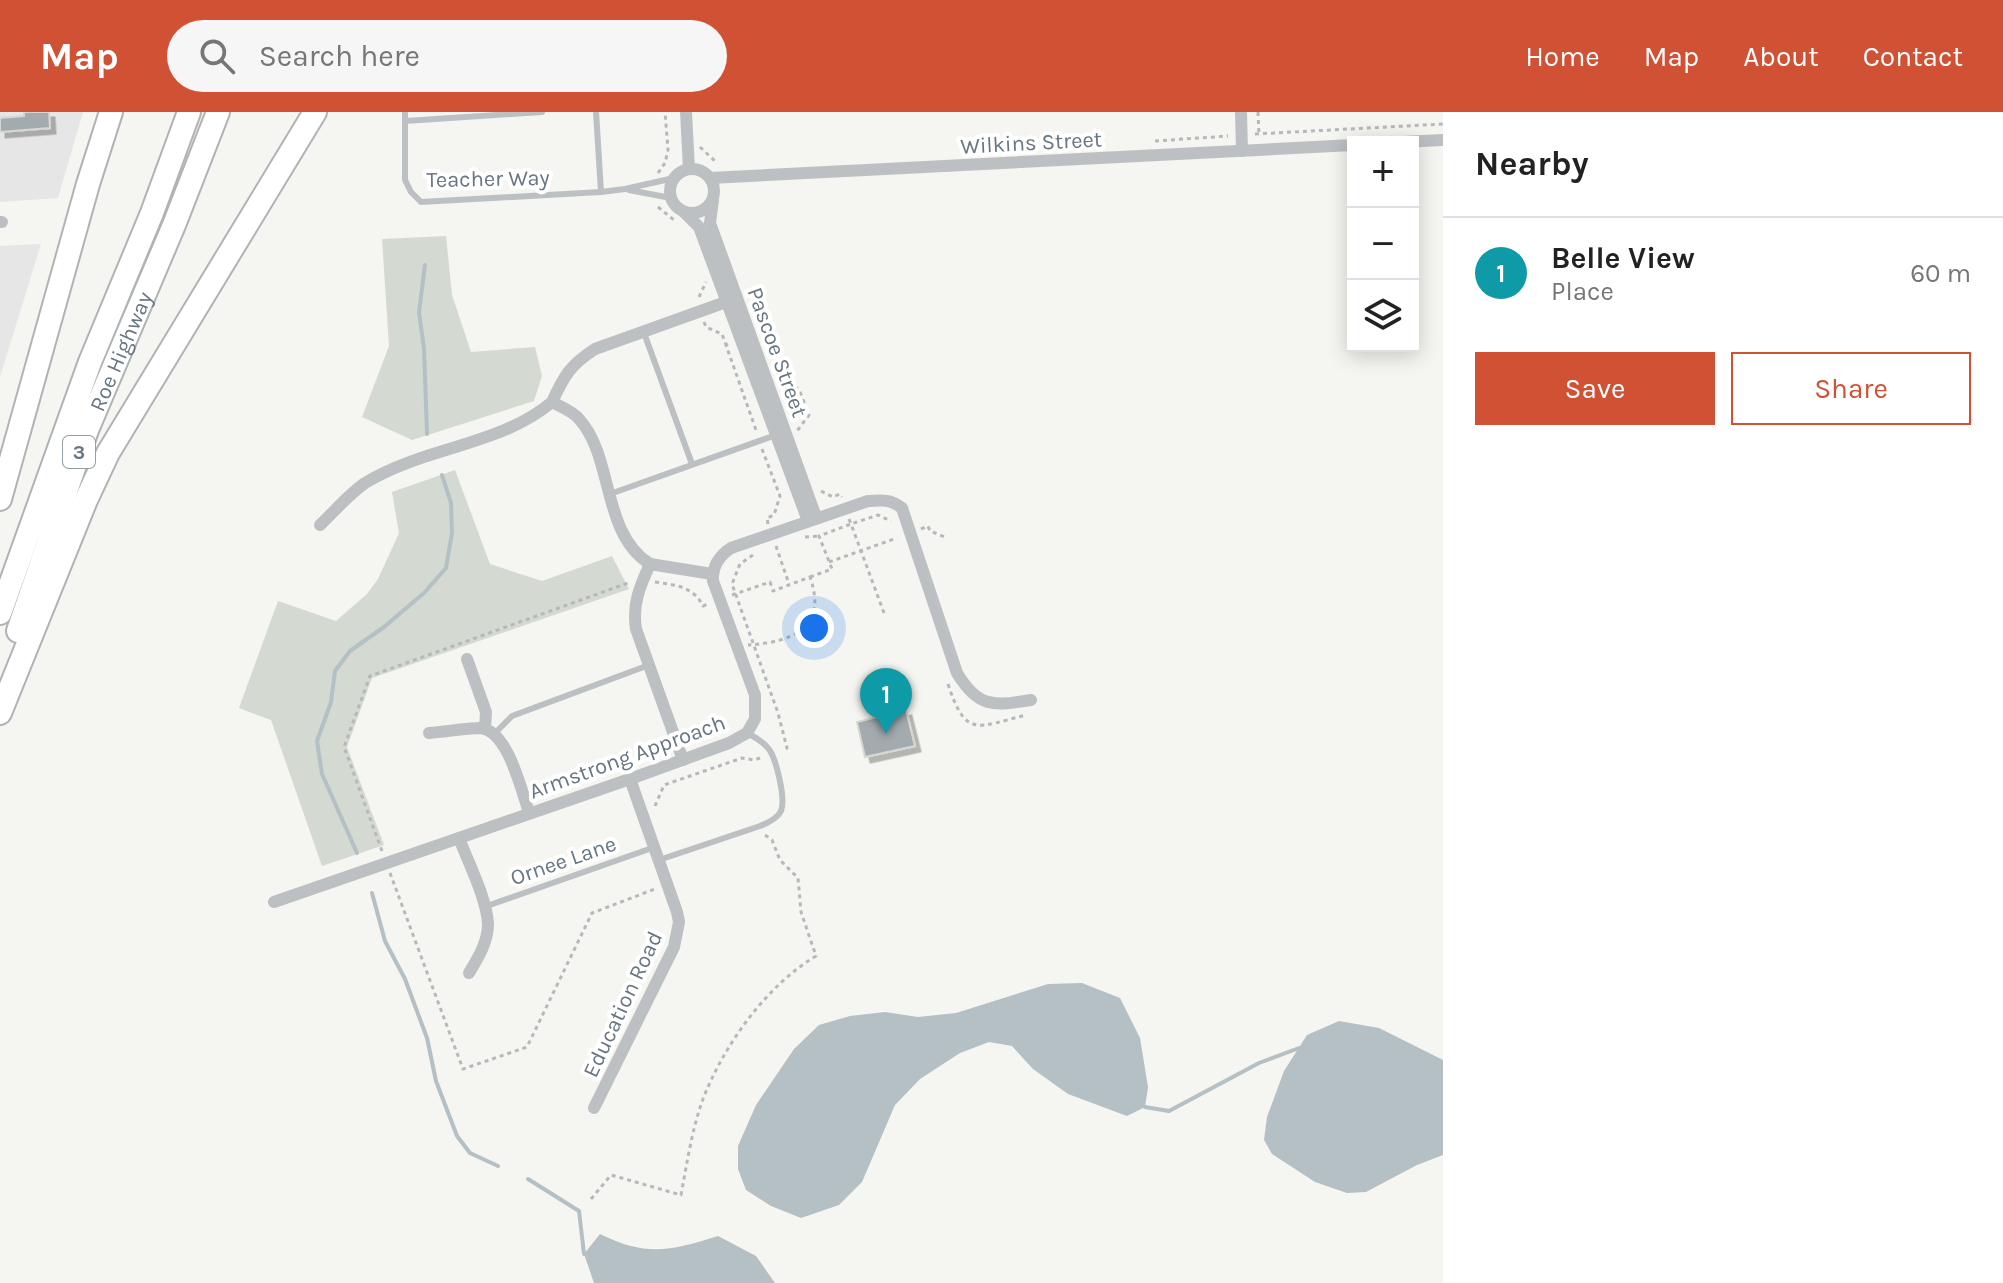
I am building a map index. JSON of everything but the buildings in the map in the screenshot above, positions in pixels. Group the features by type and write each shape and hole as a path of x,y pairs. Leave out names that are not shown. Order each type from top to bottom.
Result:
{"highway":[{"path":"0,499 111,112"},
{"name":"Roe Highway","path":"0,613 90,362 152,213 189,112"},
{"name":"Roe Highway","path":"0,685 87,430 218,112"},
{"path":"0,713 108,453 315,112"}],"street":[{"path":"686,112 692,169"},
{"path":"692,112 692,169"},
{"path":"1241,112 1242,151"},
{"path":"1419,141 1443,140"},
{"name":"Wilkins Street","path":"710,178 1347,145"},
{"path":"692,169 710,178 714,185 713,200 703,211 681,218 670,191 674,178 692,169"},
{"name":"Pascoe Street","path":"713,200 710,223 732,299 776,435 812,519"},
{"name":"Pascoe Street","path":"681,218 699,227 732,299 812,519"},
{"path":"320,525 364,484 404,464 528,420 552,402 565,375 577,360 595,349 732,299"},
{"path":"552,402 577,416 589,432 625,540 637,555 650,564 712,574 721,555 731,548 868,501 895,502 902,508 957,673 968,690 982,701 996,706 1031,700"},
{"path":"650,564 633,612 636,629 683,760"},
{"name":"Armstrong Approach","path":"274,902 630,779 747,733 755,719 755,695 712,574"},
{"path":"467,659 490,731 506,749 529,812"},
{"path":"429,733 490,731"},
{"name":"Education Road","path":"594,1108 674,947 679,922 630,779"},
{"path":"459,838 488,925 483,949 469,973"}],"lane":[{"name":"Teacher Way","path":"405,112 405,180 421,202 601,192 674,178"},
{"path":"405,121 542,112"},
{"path":"596,112 601,192"},
{"path":"625,189 671,198"},
{"path":"644,332 692,464"},
{"path":"610,494 776,435"},
{"path":"490,731 512,716 649,665"},
{"path":"747,733 758,739 772,754 782,800 781,811 773,820 760,826"},
{"name":"Ornee Lane","path":"484,907 657,853 760,826"}],"path":[{"path":"656,183 658,170 665,163 668,150 665,112"},
{"path":"1258,112 1259,134"},
{"path":"1148,141 1443,124"},
{"path":"699,146 716,163 725,167"},
{"path":"655,205 681,218"},
{"path":"707,280 696,302 706,327 722,334 726,345"},
{"path":"799,538 819,536 878,515 891,521 899,537 829,562"},
{"path":"851,524 884,613"},
{"path":"668,884 592,913 527,1047 463,1069 344,747 370,676 637,580 682,585 699,598 703,606 770,582 773,591 832,569 819,536"},
{"path":"765,547 775,543"},
{"path":"658,816 654,803 664,785 742,758 754,760 787,748 778,713 732,584 740,564 757,553"},
{"path":"736,646 770,644 793,636 808,623 816,610 816,595 810,577"},
{"path":"591,1199 611,1175 681,1195 699,1113 719,1065 745,1025 774,990 816,956 801,912 798,878 780,860 772,840 762,833 760,826"}],"shaded area":[{"path":"0,112 83,112 58,198 0,202"},
{"path":"446,236 452,295 471,352 535,347 542,376 534,401 412,440 362,417 389,346 382,239"},
{"path":"41,244 0,377 0,246"},
{"path":"455,470 490,564 542,581 612,556 629,589 372,678 347,747 384,845 322,866 271,720 239,708 278,601 336,621 367,594 378,579 399,533 392,492"},
{"path":"1082,983 1120,998 1140,1038 1148,1087 1145,1107 1127,1116 1068,1094 1033,1069 1012,1046 989,1042 960,1053 920,1079 895,1105 862,1182 839,1205 801,1218 771,1206 746,1190 738,1169 738,1146 756,1105 794,1049 819,1025 850,1016 885,1012 918,1017 956,1013 1048,984"},
{"path":"1339,1021 1379,1028 1443,1060 1443,1155 1366,1192 1347,1193 1315,1182 1272,1154 1264,1140 1267,1117 1284,1071 1307,1035"},
{"path":"600,1234 645,1249 672,1248 718,1236 756,1256 775,1283 594,1283 584,1254"}],"waterway":[{"path":"425,265 419,312 424,349 427,434"},
{"path":"357,853 322,774 317,741 331,702 335,671 350,651 424,593 446,568 452,533 451,503 442,475"},
{"path":"372,893 385,941 405,979 427,1038 436,1081 457,1136 470,1153 498,1166"},
{"path":"1145,1107 1169,1111 1259,1063 1299,1048"},
{"path":"528,1179 579,1211 584,1254"}],"place":[{"name":"Belle View","path":"886,734"}]}
